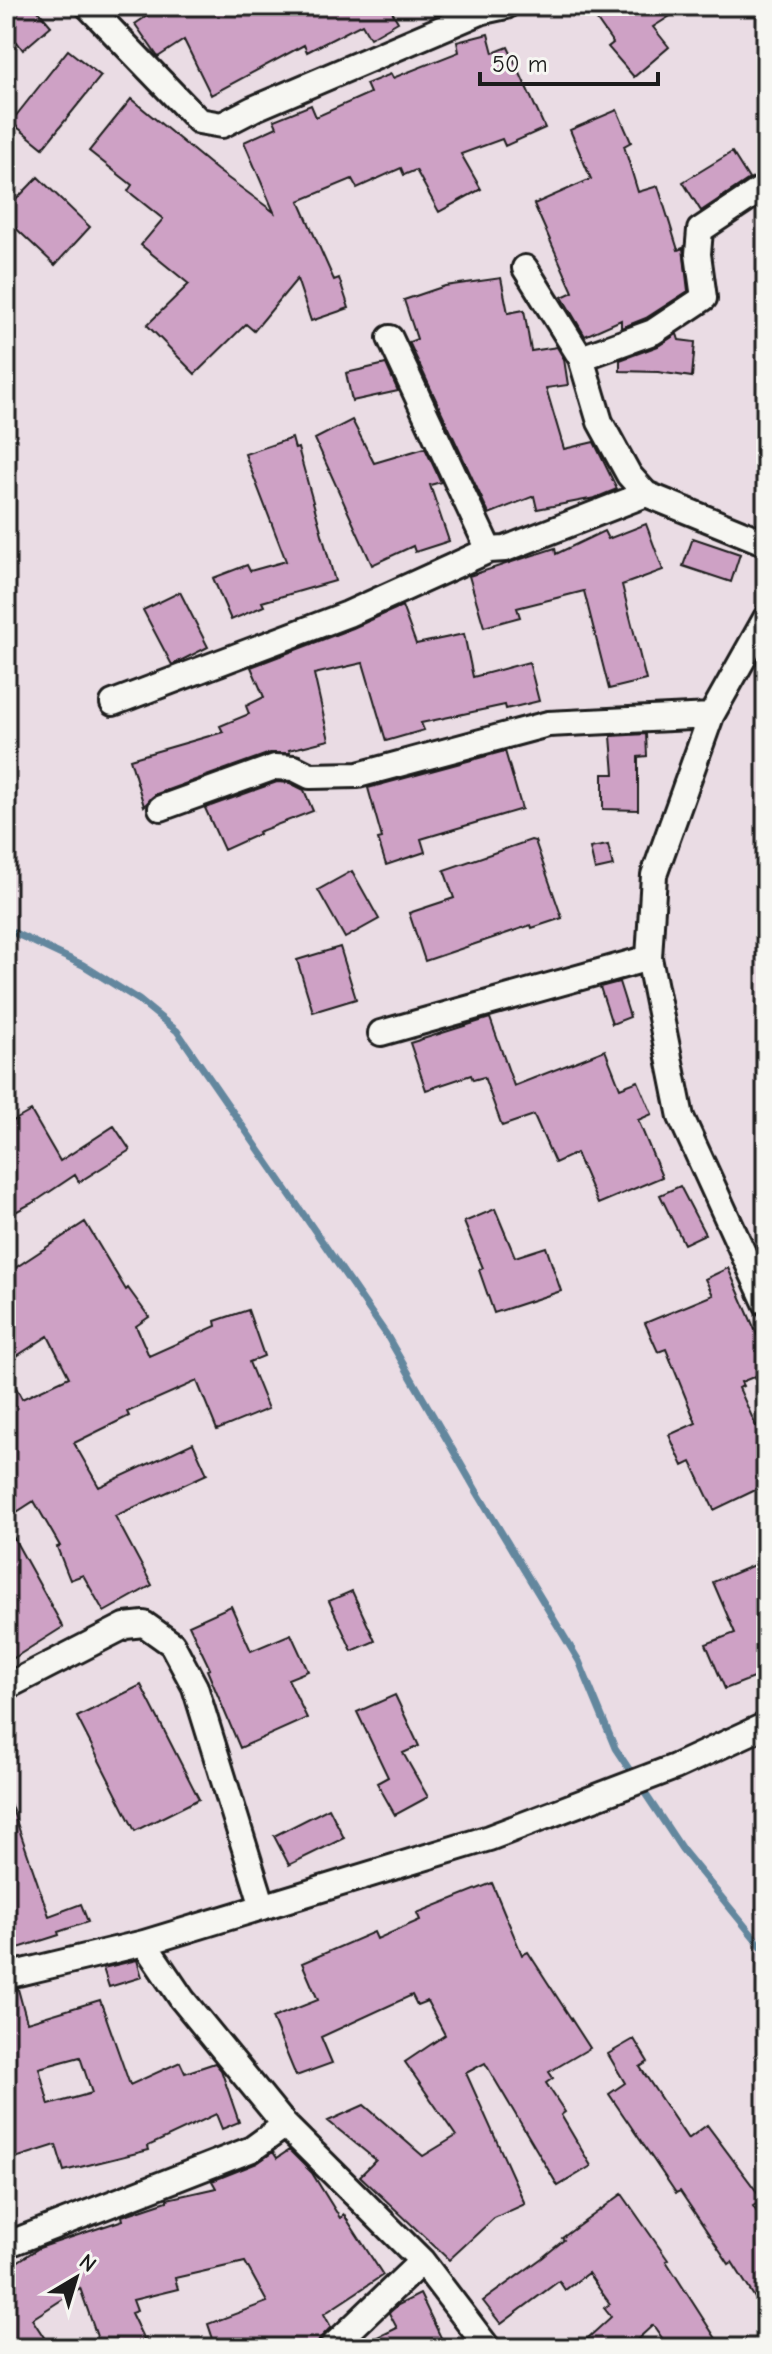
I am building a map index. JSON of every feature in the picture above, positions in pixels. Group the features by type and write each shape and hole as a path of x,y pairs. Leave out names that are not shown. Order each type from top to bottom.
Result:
{"street":[{"path":"88,6 199,121 222,125 490,8"},
{"path":"581,358 653,332 704,298 698,254 700,230 766,186"},
{"path":"525,268 581,358 600,422 629,475 646,494 766,543"},
{"path":"390,338 489,550"},
{"path":"113,703 348,614 489,550 505,549 646,494"},
{"path":"766,618 711,716 654,875 649,958 681,1117 766,1303"},
{"path":"161,808 275,767 294,768 310,776 358,775 548,724 711,716"},
{"path":"381,1033 649,958"},
{"path":"6,1687 125,1626 144,1624 172,1644 195,1687 263,1907"},
{"path":"6,1976 144,1943 489,1838 675,1767 766,1725"},
{"path":"144,1943 182,1999 285,2125 422,2261 488,2348"},
{"path":"6,2245 252,2149 285,2125"},
{"path":"331,2348 422,2261"}],"building":[{"path":"6,6 34,6 51,26 23,50 17,42 6,50"},
{"path":"162,6 399,6 391,10 398,22 370,38 362,24 307,52 304,45 211,95 184,40 158,57 135,24"},
{"path":"587,6 686,6 653,27 669,47 634,77 608,47 613,43"},
{"path":"488,34 493,53 508,47 545,128 505,146 502,139 461,154 481,189 439,212 416,170 404,175 401,168 357,188 352,179 299,201 334,280 339,278 349,308 311,321 297,279 254,331 246,324 195,374 147,325 189,284 141,245 163,219 128,191 132,185 89,151 131,99 274,212 244,142 277,127 274,120 311,105 316,117 370,93 366,84 391,74 393,78 459,52 457,42"},
{"path":"68,50 101,76 43,148 11,122"},
{"path":"617,110 631,142 624,146 638,192 658,186 678,250 683,248 688,291 646,318 621,328 621,320 585,336 562,297 573,292 534,204 591,179 570,130"},
{"path":"732,152 749,179 701,211 683,182"},
{"path":"38,177 90,227 55,265 6,219 6,210"},
{"path":"501,278 508,313 524,310 531,351 557,347 564,359 568,385 546,388 564,449 594,442 617,489 595,498 537,509 534,496 489,514 409,342 417,339 404,300 445,286"},
{"path":"677,334 679,340 695,342 692,377 620,371 620,360 658,346"},
{"path":"386,364 398,391 352,401 346,373"},
{"path":"352,420 374,463 425,448 441,482 430,485 449,541 415,552 413,546 372,565 315,439"},
{"path":"292,438 295,449 298,448 335,581 262,602 264,606 231,620 213,578 247,565 250,571 286,561 245,454"},
{"path":"646,524 663,570 622,585 646,680 609,689 584,591 517,608 520,617 484,627 469,576 555,548 556,554 604,531 608,539"},
{"path":"693,538 740,554 731,582 683,566"},
{"path":"180,592 208,647 172,665 143,610"},
{"path":"402,606 416,644 464,634 473,677 529,662 539,701 421,723 424,730 386,741 363,663 314,674 329,740 289,750 290,753 270,753 156,794 144,806 130,759 223,732 220,726 249,714 246,706 264,697 251,667"},
{"path":"646,734 647,756 638,757 638,810 603,809 603,774 614,774 611,736"},
{"path":"505,751 522,809 421,839 425,852 386,865 368,788"},
{"path":"277,782 290,783 304,790 313,811 258,832 224,850 205,808"},
{"path":"535,841 562,918 532,928 531,925 425,961 409,913 454,898 444,870"},
{"path":"608,845 613,866 595,870 590,848"},
{"path":"352,871 379,919 345,938 318,890"},
{"path":"340,947 356,999 313,1012 297,960"},
{"path":"619,982 630,1017 612,1024 600,987"},
{"path":"490,1018 514,1086 605,1050 620,1088 638,1081 652,1114 638,1120 662,1177 598,1204 576,1153 555,1163 534,1115 502,1126 484,1077 473,1080 471,1075 426,1090 410,1043"},
{"path":"31,1111 60,1161 114,1126 130,1150 79,1182 75,1175 6,1217 6,1125"},
{"path":"680,1186 705,1234 684,1244 660,1195"},
{"path":"495,1209 515,1257 546,1247 561,1291 494,1313 479,1270 483,1268 464,1222"},
{"path":"85,1222 126,1290 128,1288 149,1317 136,1326 149,1356 216,1326 215,1321 248,1310 264,1356 249,1362 268,1409 217,1430 197,1381 127,1412 129,1416 74,1443 99,1487 193,1443 207,1474 115,1516 152,1585 104,1612 83,1575 70,1580 57,1547 60,1546 34,1501 6,1519 6,1368 22,1399 69,1377 48,1336 6,1363 6,1274"},
{"path":"728,1268 766,1355 766,1372 741,1382 743,1386 739,1388 756,1426 766,1421 766,1485 714,1510 691,1462 683,1466 669,1435 696,1423 666,1349 658,1352 645,1323 713,1295 705,1279"},
{"path":"6,1524 63,1627 6,1663"},
{"path":"766,1560 766,1673 725,1689 706,1644 735,1633 713,1582"},
{"path":"352,1591 375,1641 352,1651 329,1601"},
{"path":"231,1606 251,1651 291,1634 308,1671 288,1679 307,1718 240,1748 207,1670 210,1669 189,1625"},
{"path":"141,1685 199,1799 135,1831 77,1717"},
{"path":"395,1695 419,1746 403,1753 428,1797 395,1815 377,1783 388,1777 357,1712"},
{"path":"6,1800 9,1800 49,1916 81,1904 88,1922 6,1952"},
{"path":"329,1808 344,1838 289,1865 274,1836"},
{"path":"492,1883 522,1955 528,1952 590,2048 549,2072 553,2078 546,2083 565,2112 561,2115 591,2166 558,2186 485,2063 466,2073 525,2204 494,2218 449,2260 360,2176 376,2160 328,2121 364,2105 423,2156 456,2136 405,2062 445,2035 427,2001 417,2005 412,1995 321,2037 332,2063 296,2076 272,2018 318,2000 302,1963 374,1932 377,1939 420,1920 417,1913"},
{"path":"137,1960 142,1977 109,1987 103,1968"},
{"path":"18,1989 27,2022 100,2000 130,2085 180,2062 185,2073 215,2063 221,2070 239,2122 222,2129 216,2114 148,2146 149,2150 64,2171 56,2145 6,2161 6,1991","holes":["80,2057 92,2093 49,2105 39,2068"]},
{"path":"634,2039 648,2062 640,2067 688,2139 707,2125 763,2200 753,2206 766,2226 766,2315 732,2262 729,2264 680,2191 676,2193 609,2094 625,2083 608,2054"},
{"path":"289,2150 312,2173 340,2218 344,2215 383,2275 324,2314 331,2327 320,2338 316,2348 216,2348 208,2324 267,2302 245,2262 175,2278 178,2289 133,2300 137,2311 131,2313 148,2348 101,2348 80,2288 32,2319 51,2348 6,2348 6,2269 39,2248 123,2220 122,2216 167,2199 216,2188 212,2181 257,2163 273,2152 277,2158"},
{"path":"622,2194 668,2260 722,2348 669,2348 653,2325 628,2348 577,2348 611,2317 604,2308 610,2304 588,2273 565,2290 559,2281 501,2324 483,2301"},
{"path":"420,2294 446,2348 356,2348 397,2328 389,2313"}],"waterway":[{"path":"6,929 83,965 139,1000 177,1031 386,1334 579,1661 615,1748 682,1849 766,1952"}]}
